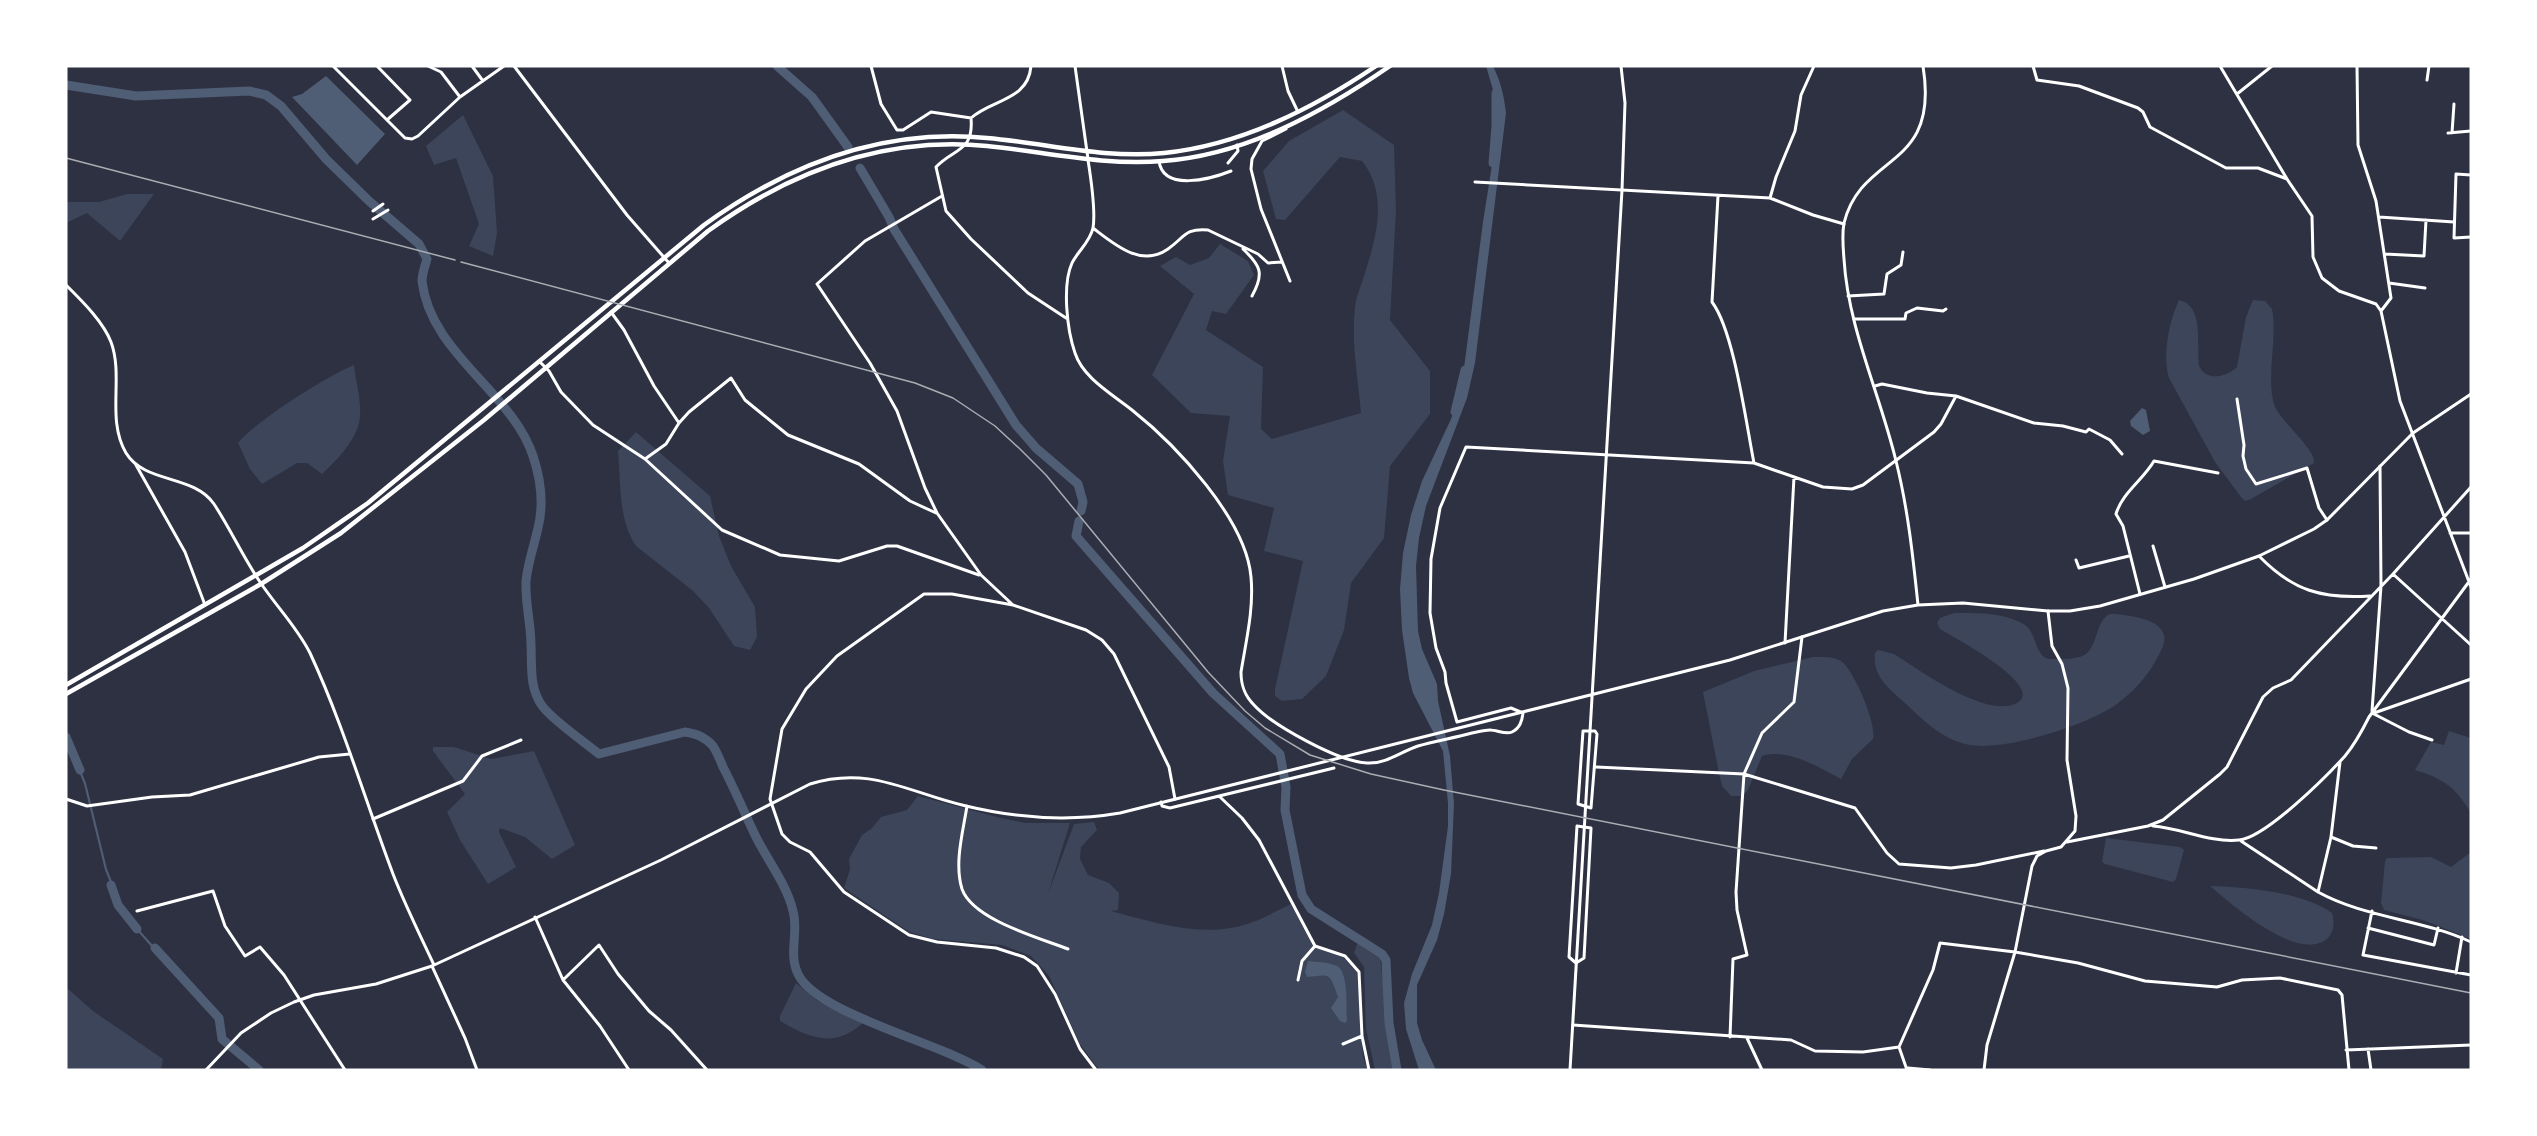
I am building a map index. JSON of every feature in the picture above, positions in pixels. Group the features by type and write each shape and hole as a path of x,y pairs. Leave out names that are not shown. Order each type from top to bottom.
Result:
{"main road":[{"path":"66,685 256,576 344,521 478,413 664,257 739,200 781,176 848,151 884,142 938,136 969,137 1087,151 1163,153 1210,144 1250,132 1298,112 1344,87 1376,66"},
{"path":"66,694 261,584 349,528 484,420 669,263 743,205 785,183 850,159 886,150 938,145 986,146 1089,160 1159,161 1212,153 1292,124 1348,95 1390,66"}],"street":[{"path":"333,66 405,138 418,136 460,97 504,66"},
{"path":"377,66 410,100 387,120"},
{"path":"429,66 441,72 460,97"},
{"path":"472,66 483,81"},
{"path":"514,66 627,215 669,263"},
{"path":"871,66 881,105 897,130 903,130 931,112 971,118 1021,90 1028,78 1031,66"},
{"path":"1075,66 1089,160 1093,228 1089,240 1076,257 1070,271 1066,318 1075,355 1089,375 1160,433 1197,473 1245,547 1251,577 1251,595 1241,684 1254,706 1286,729 1325,750 1367,764 1391,760 1418,747 1449,739 1491,730 1510,733 1519,726 1523,713"},
{"path":"1282,66 1288,91 1298,112"},
{"path":"1570,1070 1622,190 1625,103 1621,66"},
{"path":"1770,198 1795,131 1801,95 1814,66"},
{"path":"1918,605 1911,534 1896,460 1848,296 1844,224 1855,196 1913,141 1924,117 1926,99 1923,66"},
{"path":"2033,66 2037,80 2079,86 2138,108 2143,112 2150,127 2226,168 2258,168 2287,179"},
{"path":"2220,66 2287,179 2312,216 2313,257 2322,278 2339,291 2376,304 2382,311 2400,401 2471,587"},
{"path":"2236,94 2271,66"},
{"path":"2357,66 2358,145 2379,217 2391,298 2382,311"},
{"path":"2427,80 2429,66"},
{"path":"2454,104 2450,133 2471,131"},
{"path":"971,118 972,130 961,151 943,160 936,167 946,211 971,239 1028,293 1066,318"},
{"path":"1290,281 1261,209 1251,169 1252,159 1262,141 1279,134 1292,124"},
{"path":"1228,163 1238,151 1237,145"},
{"path":"1159,161 1160,170 1165,176 1186,181 1231,171"},
{"path":"2471,174 2456,174 2454,238 2471,237"},
{"path":"1474,182 1770,198 1844,224"},
{"path":"942,196 865,241 818,284 870,363 897,411 925,488 937,513 981,575 1013,605"},
{"path":"1718,196 1712,302 1719,312 1731,350 1754,463"},
{"path":"373,211 382,204"},
{"path":"373,219 388,210"},
{"path":"2379,217 2454,222"},
{"path":"2385,254 2424,256 2426,220"},
{"path":"1093,228 1118,247 1139,255 1159,254 1192,230 1208,230 1258,254 1269,263 1282,262"},
{"path":"1239,246 1257,262 1259,268 1259,282 1252,296"},
{"path":"1848,296 1884,294 1887,274 1901,266 1903,252"},
{"path":"2389,284 2425,288"},
{"path":"66,285 105,331 111,342 119,436 124,450 136,465 185,552 205,605"},
{"path":"1854,319 1905,319 1906,313 1917,308 1943,311 1946,309"},
{"path":"611,312 624,330 654,386 679,423"},
{"path":"539,361 561,392 593,425 645,459 722,530 780,555 839,561 886,546 897,546 981,575"},
{"path":"645,459 666,444 679,423 731,378 745,400 788,435 859,464 910,501 937,513"},
{"path":"1875,386 1882,384 1956,396 2034,423 2063,426 2086,432 2089,429 2110,440 2122,454"},
{"path":"206,1070 241,1033 271,1013 300,1000 376,984 433,965 661,860 810,784 847,776 863,776 967,806 1036,817 1080,819 1120,813 1720,663 1877,612 1918,605 1974,603 2048,611 2083,609 2165,587 2259,556 2294,541 2327,520 2413,433 2471,394"},
{"path":"1523,713 1511,708 1457,722 1446,684 1445,672 1436,648 1430,613 1431,559 1440,508 1466,447 1754,463 1823,486 1852,489 1863,485 1934,432 1941,424 1956,396"},
{"path":"2237,399 2244,445 2243,456 2246,469 2256,484 2307,468 2319,508 2327,520"},
{"path":"2140,594 2123,526 2116,514 2120,501 2146,475 2154,461 2217,473"},
{"path":"136,465 205,494 261,584 308,649 351,754 394,876 477,1070"},
{"path":"2372,713 2381,586 2380,465"},
{"path":"1785,643 1794,477"},
{"path":"2148,826 2163,820 2227,767 2263,697 2273,688 2290,680 2393,574 2470,489"},
{"path":"2450,533 2471,533"},
{"path":"2153,546 2165,587"},
{"path":"2076,560 2079,568 2129,556"},
{"path":"2259,556 2274,571 2295,586 2321,595 2346,598 2372,596"},
{"path":"2393,574 2471,645"},
{"path":"2067,842 2156,825 2223,840 2241,840 2265,830 2340,760 2357,740 2372,713 2470,580"},
{"path":"1096,1070 1080,1049 1055,994 1036,966 1024,957 996,948 937,942 909,935 844,892 810,852 790,842 782,834 770,799 782,729 806,689 837,656 924,594 952,594 1013,605 1086,630 1102,640 1114,654 1170,767 1175,798"},
{"path":"1596,767 1744,774 1855,808 1887,853 1899,864 1950,868 2061,847 2075,831 2076,816 2067,760 2068,688 2062,664 2052,646 2048,611"},
{"path":"1730,1036 1733,959 1747,955 1737,910 1736,892 1744,774 1762,733 1794,702 1802,637"},
{"path":"2372,713 2471,680"},
{"path":"2372,713 2409,732 2432,740"},
{"path":"1589,731 1598,734 1596,767 1592,806 1579,805 1581,732 1589,731"},
{"path":"373,819 463,781 482,756 521,740"},
{"path":"66,799 87,806 152,797 190,795 320,757 351,754"},
{"path":"2318,892 2331,837 2340,760"},
{"path":"1161,802 1162,806 1170,808 1334,768"},
{"path":"1219,796 1242,818 1259,840 1315,946 1345,956 1359,972 1362,1036 1369,1070"},
{"path":"967,806 959,868 962,890 970,904 998,921 1068,949"},
{"path":"1576,826 1591,828 1584,958 1576,963 1569,957 1576,826"},
{"path":"2331,837 2353,846 2376,848"},
{"path":"2241,840 2334,901 2438,928 2471,942"},
{"path":"1984,1070 1987,1045 2015,952 2032,866 2037,856 2046,851"},
{"path":"137,911 213,891 225,926 245,956 260,947 284,975 345,1070"},
{"path":"2372,912 2363,955 2471,975"},
{"path":"535,917 563,980 600,1026 629,1070"},
{"path":"2368,928 2434,945 2438,928"},
{"path":"2456,972 2462,938"},
{"path":"1930,1070 1907,1069 1899,1047 1933,970 1940,943 2015,952 2078,963 2145,981 2217,987 2242,980 2280,978 2338,990 2342,995 2349,1070"},
{"path":"563,980 599,945 618,974 649,1011 671,1030 706,1070"},
{"path":"1298,980 1302,961 1315,946"},
{"path":"1572,1025 1791,1040 1815,1051 1863,1052 1899,1047"},
{"path":"1343,1044 1362,1036"},
{"path":"1747,1038 1762,1070"},
{"path":"2346,1050 2471,1045"},
{"path":"2368,1049 2371,1070"}],"shaded area":[{"path":"1486,66 1493,66 1496,72 1502,89 1506,113 1475,363 1467,398 1426,506 1416,566 1418,631 1422,649 1437,684 1438,701 1450,756 1454,804 1451,874 1444,914 1437,940 1417,985 1417,1023 1436,1070 1419,1070 1406,1029 1404,1003 1412,974 1432,925 1439,893 1448,826 1448,803 1443,751 1413,693 1409,678 1402,630 1400,589 1403,553 1411,515 1422,481 1451,419 1461,391 1499,120"},
{"path":"326,76 385,134 357,165 292,97 302,94"},
{"path":"1343,110 1394,145 1396,210 1390,320 1430,371 1430,414 1390,466 1384,538 1351,583 1344,630 1326,676 1302,699 1282,701 1275,696 1275,689 1303,561 1264,551 1274,508 1228,495 1223,461 1230,416 1191,413 1152,375 1194,294 1160,266 1176,257 1190,265 1209,258 1220,244 1248,261 1254,275 1226,314 1212,311 1206,330 1263,367 1261,429 1272,439 1361,413 1354,347 1354,320 1356,299 1373,247 1378,217 1378,202 1370,174 1362,161 1340,157 1285,220 1276,219 1263,171 1289,141"},
{"path":"463,115 493,176 497,233 493,256 469,246 479,224 456,158 434,165 426,146"},
{"path":"127,194 154,194 120,241 87,213 66,223 66,202 99,202"},
{"path":"2179,300 2193,310 2198,327 2199,366 2202,371 2212,376 2228,373 2237,367 2246,317 2253,300 2265,301 2272,309 2274,333 2271,384 2275,407 2310,451 2314,463 2251,499 2245,501 2241,497 2215,462 2169,378 2166,349 2172,318"},
{"path":"354,365 360,416 357,430 344,451 322,474 307,463 297,463 262,484 250,469 238,443 247,433 293,400"},
{"path":"2142,408 2146,410 2150,431 2143,435 2131,426 2130,421"},
{"path":"636,432 710,496 719,536 731,566 755,607 757,637 750,650 734,646 709,608 693,591 636,546 630,536 621,500 618,451"},
{"path":"1954,613 1990,614 2017,621 2029,629 2041,654 2050,659 2074,658 2086,654 2093,644 2101,623 2110,614 2150,621 2161,629 2164,641 2153,666 2144,678 2123,700 2104,712 2046,735 2004,744 1970,745 1943,735 1920,717 1883,682 1876,669 1875,661 1875,653 1878,650 1894,654 1937,682 1971,699 1995,706 2015,704 2023,696 2020,687 2010,675 1940,629 1937,623 1940,618"},
{"path":"1813,657 1835,658 1846,666 1868,710 1872,722 1873,739 1852,759 1841,779 1813,764 1793,757 1772,754 1762,756 1748,790 1742,796 1731,796 1722,786 1703,692 1754,671"},
{"path":"2449,731 2471,738 2471,813 2448,785 2415,770 2431,742 2444,745"},
{"path":"66,734 86,783 107,869 121,904 142,933 221,1021 224,1041 257,1070 254,1070 218,1040 221,1037 218,1023 140,934 119,904 105,870 84,784 66,740"},
{"path":"433,747 454,747 491,759 534,751 575,845 552,859 525,837 500,828 499,832 516,867 488,884 460,840 447,812 465,794 433,751"},
{"path":"918,796 1026,823 1070,823 1048,894 1074,824 1094,822 1097,830 1081,847 1080,859 1088,875 1109,883 1119,893 1118,910 1111,911 1181,928 1217,930 1253,922 1291,904 1317,948 1343,957 1357,973 1363,1057 1368,1070 1099,1070 1080,1044 1049,976 1031,956 1002,945 933,939 909,932 844,888 850,869 849,859 862,835 881,817 907,810"},
{"path":"2106,838 2180,847 2184,850 2176,879 2173,882 2105,864 2102,862"},
{"path":"2471,852 2471,939 2426,921 2384,910 2381,903 2387,858 2431,857 2451,867"},
{"path":"2210,886 2257,889 2306,900 2332,913 2334,923 2332,930 2327,939 2315,944 2299,943 2283,938 2249,917"},
{"path":"1369,941 1376,946 1380,956 1390,1045 1401,1070 1375,1070 1366,1029 1364,967 1354,953 1357,944"},
{"path":"1308,961 1330,964 1341,970 1346,991 1347,1021 1345,1023 1340,1021 1331,1008 1338,997 1333,983 1328,976 1307,977 1305,972"},
{"path":"796,983 818,1001 865,1021 844,1035 823,1038 802,1033 780,1021 780,1016"},
{"path":"66,987 93,1011 163,1059 161,1070 66,1070"}],"waterway":[{"path":"777,66 812,97 848,147"},
{"path":"66,85 136,96 249,91 266,95 281,106 326,159 369,201 419,244 427,259 422,281 428,307 440,330 523,433 536,465 540,483 541,510 528,567 526,589 532,677 535,693 543,707 599,754 685,732 707,740 716,751 756,837 790,901 795,919 795,966 798,974 810,989 854,1015 939,1049 982,1070"},
{"path":"1493,163 1496,93"},
{"path":"860,168 894,229 1016,425 1036,448 1078,484 1083,502 1081,511"},
{"path":"1455,412 1465,370"},
{"path":"1079,521 1076,536 1213,693 1280,754 1286,787 1285,810 1302,895 1311,909 1382,954 1386,960 1389,1023 1397,1070"},
{"path":"66,737 80,770"},
{"path":"111,885 118,905 137,929"},
{"path":"155,948 219,1018 222,1039 259,1070"}],"railway":[{"path":"66,158 455,260"},
{"path":"461,262 915,383 953,398 995,426 1046,475 1208,672 1245,711 1265,728 1310,755 1371,774 1444,790 2471,993"}]}
